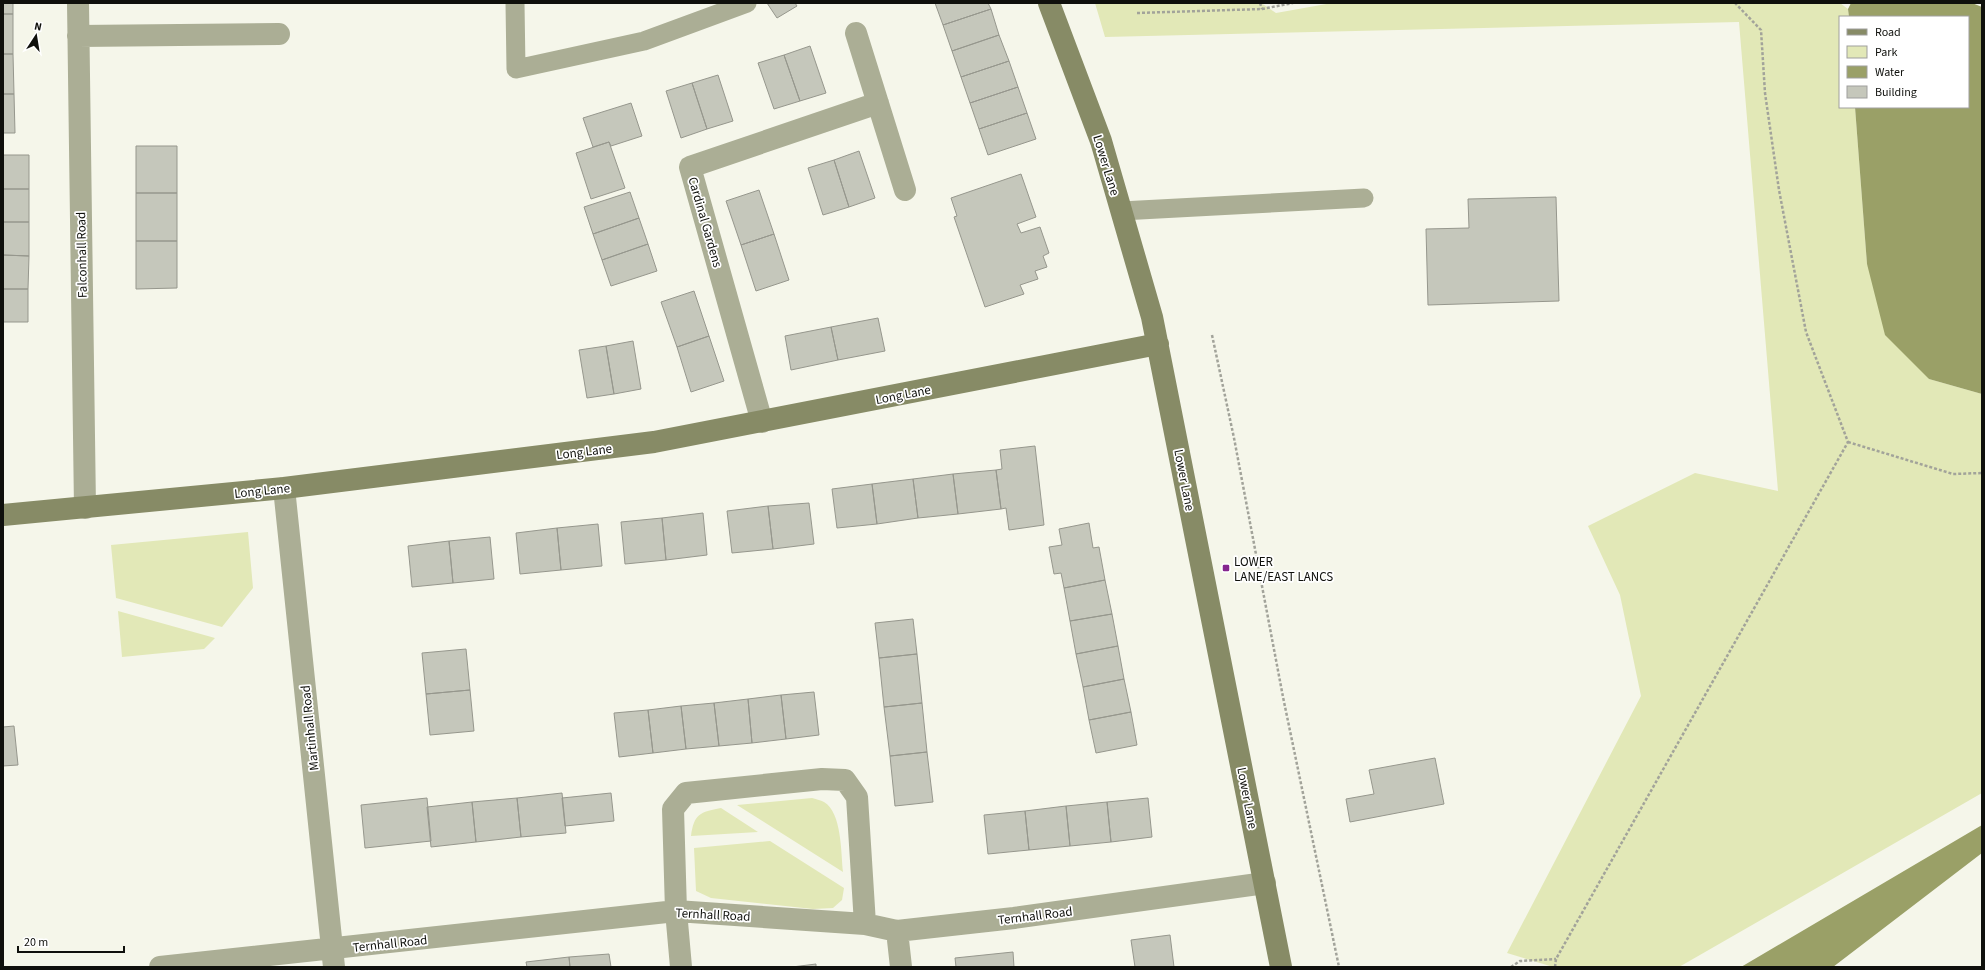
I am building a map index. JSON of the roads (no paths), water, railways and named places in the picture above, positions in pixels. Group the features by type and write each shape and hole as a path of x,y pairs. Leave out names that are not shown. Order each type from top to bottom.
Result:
{"street":[{"name":"Falconhall Road","path":"78,3 85,508"},
{"name":"Lower Lane","path":"1049,3 1101,140 1152,317 1281,967"},
{"path":"856,33 905,190"},
{"path":"78,36 279,34"},
{"name":"Cardinal Gardens","path":"762,422 690,167 878,103"},
{"name":"Long Lane","path":"3,515 284,488 654,442 1158,344"},
{"name":"Martinhall Road","path":"284,488 333,958"},
{"path":"681,967 676,911 673,809 686,793 822,779 845,780 858,797 865,924"},
{"name":"Ternhall Road","path":"160,967 333,958 676,911 865,924 896,930 1029,916 1265,883"},
{"path":"896,930 901,967"}],"lane":[{"path":"515,3 516,69 644,41 747,3"},
{"path":"1121,211 1364,198"}],"water":[{"path":"1851,3 1972,3 1982,7 1982,394 1929,379 1885,335 1867,264 1855,108 1969,108 1969,16 1849,16 1848,9"},
{"path":"1982,825 1982,853 1833,967 1741,967"}],"place":[{"name":"LOWER LANE/EAST LANCS","path":"1226,568"}]}
